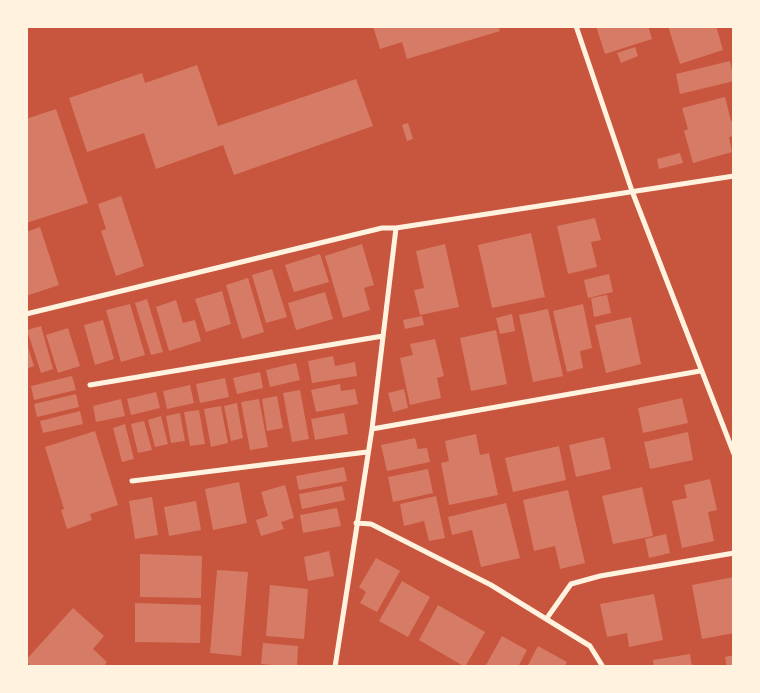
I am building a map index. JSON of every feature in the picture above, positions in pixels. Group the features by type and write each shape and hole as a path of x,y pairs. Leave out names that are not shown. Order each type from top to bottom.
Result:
{"street":[{"path":"576,26 632,191 700,371 734,454"},
{"path":"26,314 382,228 396,228 734,176"},
{"path":"335,667 372,429 396,228"},
{"path":"90,385 383,336"},
{"path":"372,429 700,371"},
{"path":"132,481 367,452"},
{"path":"356,523 371,524 491,585 590,646 603,667"},
{"path":"547,618 571,584 600,576 734,553"}],"building":[{"path":"373,26 498,26 500,31 407,59 402,42 380,49"},
{"path":"596,26 648,26 652,39 605,54"},
{"path":"668,26 716,26 723,50 680,64"},
{"path":"635,47 638,56 621,63 617,53"},
{"path":"730,61 734,81 680,94 676,74"},
{"path":"197,65 218,126 356,79 373,126 234,175 223,145 156,169 144,133 87,152 69,98 142,73 145,83"},
{"path":"725,97 731,121 734,120 734,136 729,137 732,152 693,163 684,131 688,129 682,108"},
{"path":"56,109 88,203 26,223 26,119"},
{"path":"408,123 413,139 407,141 402,125"},
{"path":"680,153 683,163 659,169 657,159"},
{"path":"121,196 144,266 116,276 101,231 106,229 98,204"},
{"path":"595,218 601,240 591,242 597,267 568,274 557,226"},
{"path":"40,227 59,285 26,296 26,232"},
{"path":"531,233 545,297 492,308 478,245"},
{"path":"362,244 374,285 364,288 370,310 343,318 325,256"},
{"path":"445,244 459,307 420,315 414,290 424,288 416,251"},
{"path":"320,254 329,282 294,292 285,265"},
{"path":"272,269 287,317 266,323 252,275"},
{"path":"609,274 613,292 588,298 584,280"},
{"path":"248,278 264,332 242,339 226,285"},
{"path":"222,291 231,324 206,332 195,299"},
{"path":"325,292 333,319 296,330 288,303"},
{"path":"607,295 611,313 594,317 591,298"},
{"path":"147,299 163,352 151,355 135,303"},
{"path":"176,300 183,323 195,320 201,341 169,351 156,307"},
{"path":"130,304 145,355 121,362 106,310"},
{"path":"583,304 592,348 580,351 583,368 567,372 553,311"},
{"path":"548,309 563,376 533,382 519,315"},
{"path":"512,314 515,331 500,334 496,318"},
{"path":"422,316 424,325 405,329 403,320"},
{"path":"631,317 641,364 606,373 595,325"},
{"path":"103,320 114,359 95,365 84,325"},
{"path":"41,326 53,369 41,373 27,330"},
{"path":"68,328 80,366 58,373 46,335"},
{"path":"496,330 507,384 471,391 460,338"},
{"path":"435,339 444,376 437,378 441,398 410,405 400,358 413,355 410,344"},
{"path":"26,341 34,366 26,369"},
{"path":"333,356 335,366 355,362 357,376 312,383 308,361"},
{"path":"296,363 300,380 270,387 266,370"},
{"path":"260,372 263,388 237,394 233,378"},
{"path":"72,376 76,390 34,400 31,386"},
{"path":"225,378 229,397 200,403 196,384"},
{"path":"340,384 341,391 355,389 358,404 316,412 311,390"},
{"path":"190,385 194,403 167,409 163,391"},
{"path":"404,389 408,408 393,412 388,393"},
{"path":"300,390 309,439 292,442 283,393"},
{"path":"156,392 160,408 131,415 127,399"},
{"path":"76,394 79,407 37,417 34,404"},
{"path":"277,396 283,428 267,431 262,399"},
{"path":"682,398 688,423 643,433 638,408"},
{"path":"121,399 125,416 96,422 93,406"},
{"path":"259,399 268,447 250,450 241,402"},
{"path":"237,403 243,438 231,441 224,406"},
{"path":"221,406 228,443 211,447 204,409"},
{"path":"199,410 205,444 190,446 184,412"},
{"path":"80,411 83,424 43,433 40,421"},
{"path":"180,413 185,441 171,443 166,416"},
{"path":"344,413 348,434 315,440 311,419"},
{"path":"161,416 168,444 155,447 148,420"},
{"path":"144,421 152,450 138,453 131,424"},
{"path":"125,424 134,459 122,462 113,428"},
{"path":"95,431 118,505 90,514 92,520 67,529 61,510 64,509 45,447"},
{"path":"688,432 693,460 650,469 644,442"},
{"path":"476,434 480,455 489,453 498,495 449,505 441,463 449,461 445,441"},
{"path":"604,437 611,469 576,477 569,445"},
{"path":"415,438 418,449 427,448 430,462 387,471 381,445"},
{"path":"559,446 566,480 513,492 505,458"},
{"path":"344,467 347,481 299,490 296,476"},
{"path":"428,469 433,493 393,502 388,477"},
{"path":"710,479 717,510 708,512 714,541 682,548 672,501 687,498 684,485"},
{"path":"239,482 247,523 213,530 205,489"},
{"path":"285,485 294,518 281,522 284,529 261,536 256,520 268,516 261,492"},
{"path":"342,486 345,500 302,509 299,494"},
{"path":"642,487 653,536 613,544 602,496"},
{"path":"568,490 585,563 560,569 555,546 534,551 523,500"},
{"path":"436,496 445,538 429,541 424,521 404,526 400,504"},
{"path":"152,497 158,535 135,539 129,501"},
{"path":"196,501 201,530 169,536 164,507"},
{"path":"506,503 520,558 481,567 472,530 452,535 448,517"},
{"path":"337,508 341,526 303,533 300,515"},
{"path":"666,534 670,553 649,558 645,539"},
{"path":"329,551 334,576 308,581 304,557"},
{"path":"140,554 202,556 201,598 140,597"},
{"path":"376,558 400,571 377,612 360,603 366,592 359,587"},
{"path":"217,570 248,572 241,656 210,653"},
{"path":"734,577 734,633 702,639 692,585"},
{"path":"402,581 430,597 408,637 379,621"},
{"path":"270,585 308,589 304,639 266,636"},
{"path":"654,594 663,640 629,647 627,633 607,637 600,604"},
{"path":"135,603 201,605 200,643 135,642"},
{"path":"438,605 485,632 465,667 419,640"},
{"path":"73,608 104,636 93,649 107,662 103,667 31,667 26,660"},
{"path":"502,636 527,650 518,667 485,667"},
{"path":"263,643 298,646 297,667 261,664"},
{"path":"538,646 567,662 564,667 527,667"},
{"path":"690,654 692,667 654,667 653,660"},
{"path":"734,655 734,667 727,667 725,657"}]}
